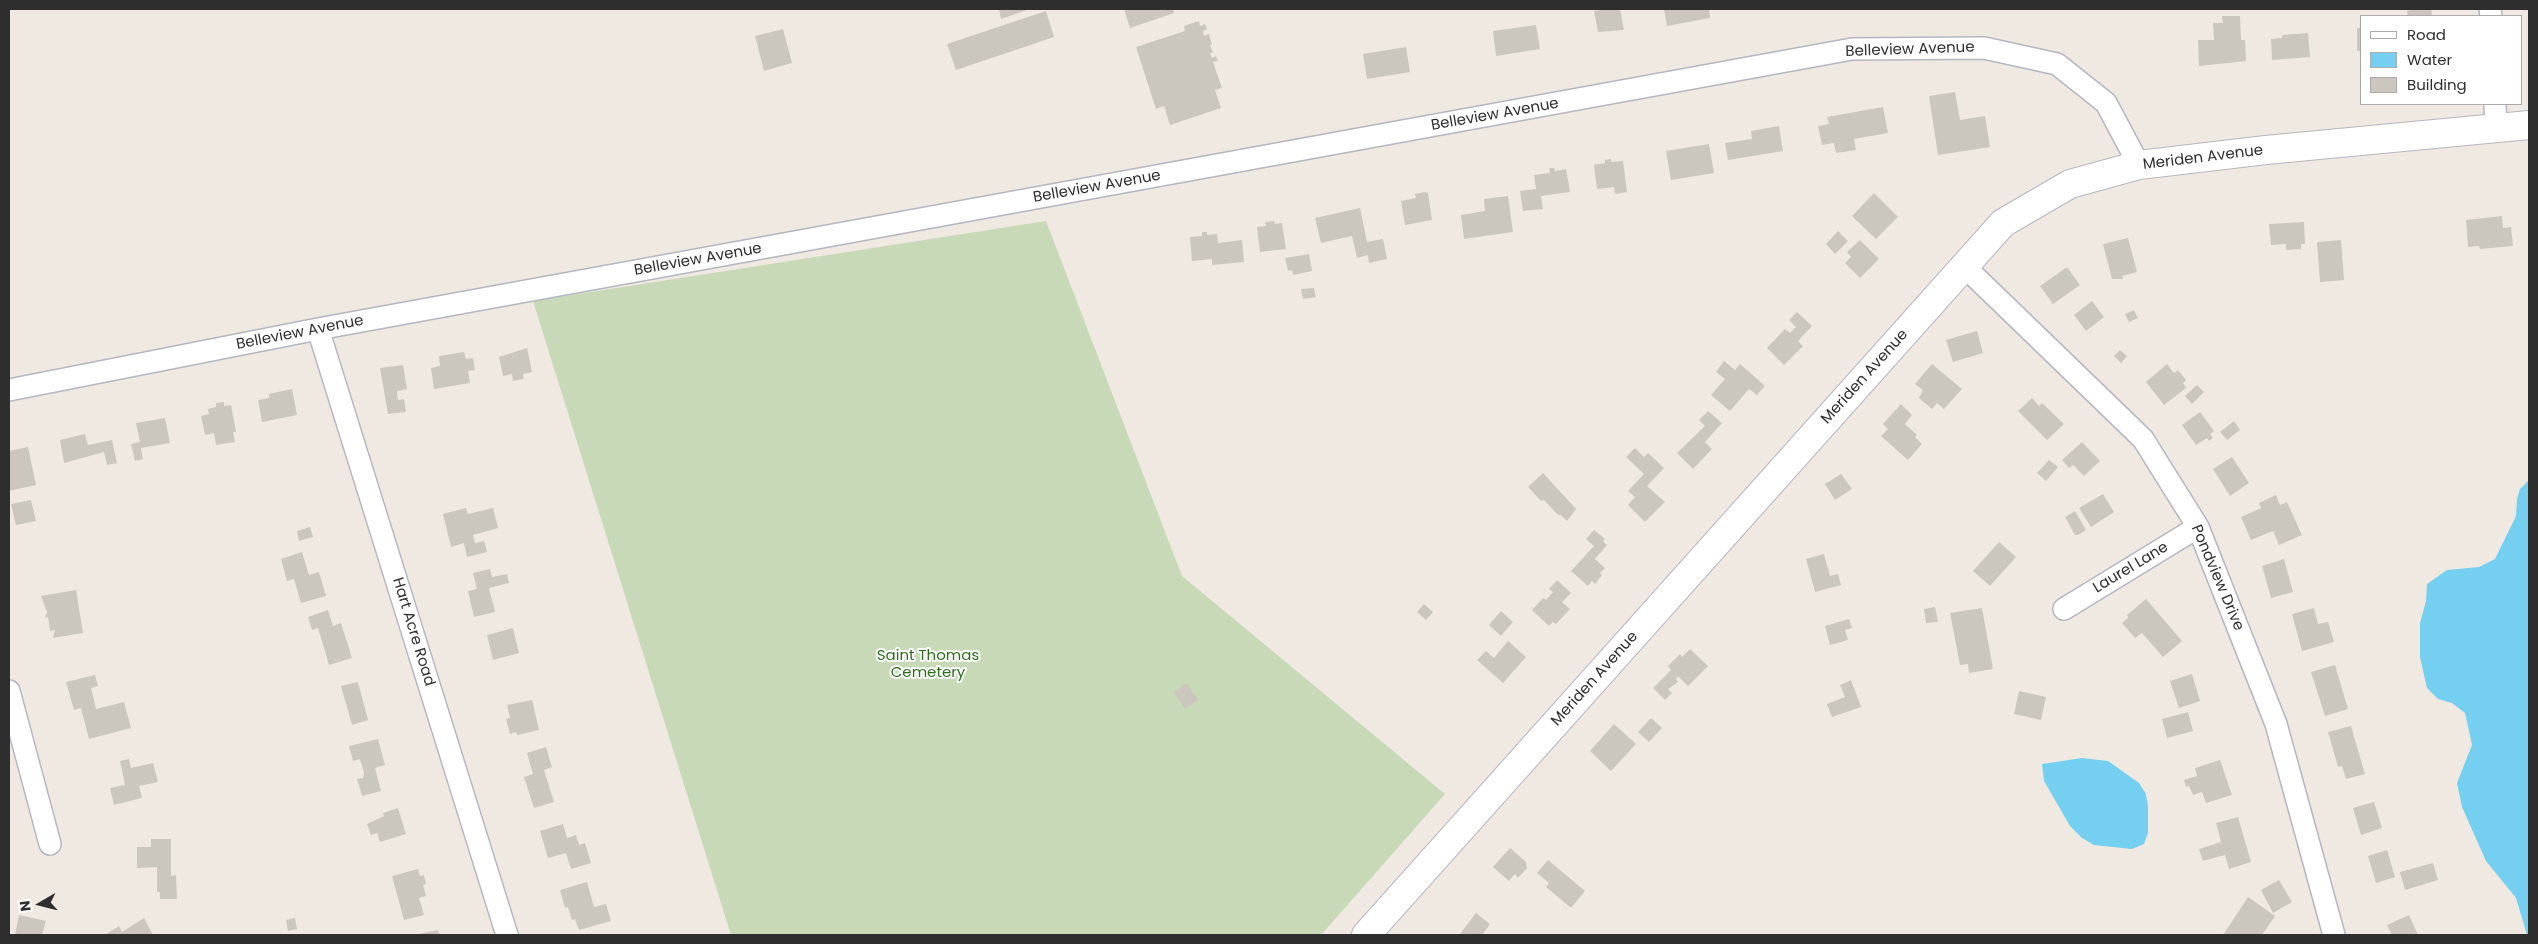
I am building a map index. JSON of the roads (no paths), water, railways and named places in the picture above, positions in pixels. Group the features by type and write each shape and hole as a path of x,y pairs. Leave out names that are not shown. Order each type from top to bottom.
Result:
{"main road":[{"name":"Meriden Avenue","path":"1366,935 2003,224 2070,184 2139,165 2266,150 2495,116 2529,125"}],"street":[{"name":"Belleview Avenue","path":"9,390 318,329 1852,50 1984,48 2057,64 2106,102 2139,165"},
{"name":"Pondview Drive","path":"1964,266 2144,439 2198,527 2276,724 2334,935"},
{"name":"Hart Acre Road","path":"318,329 508,935"},
{"name":"Laurel Lane","path":"2064,609 2198,527"},
{"path":"9,691 50,844"}],"water":[{"path":"2529,480 2529,935 2527,935 2516,898 2486,861 2462,807 2457,783 2472,745 2465,713 2452,703 2438,699 2427,688 2420,657 2420,623 2426,601 2427,584 2447,570 2479,567 2495,559 2516,516 2517,499 2520,489"},
{"path":"2082,758 2108,761 2139,783 2146,794 2148,807 2148,833 2144,844 2132,849 2094,845 2082,838 2070,826 2044,781 2042,764"}],"park label":[{"name":"Saint Thomas Cemetery","path":"928,664"}]}
